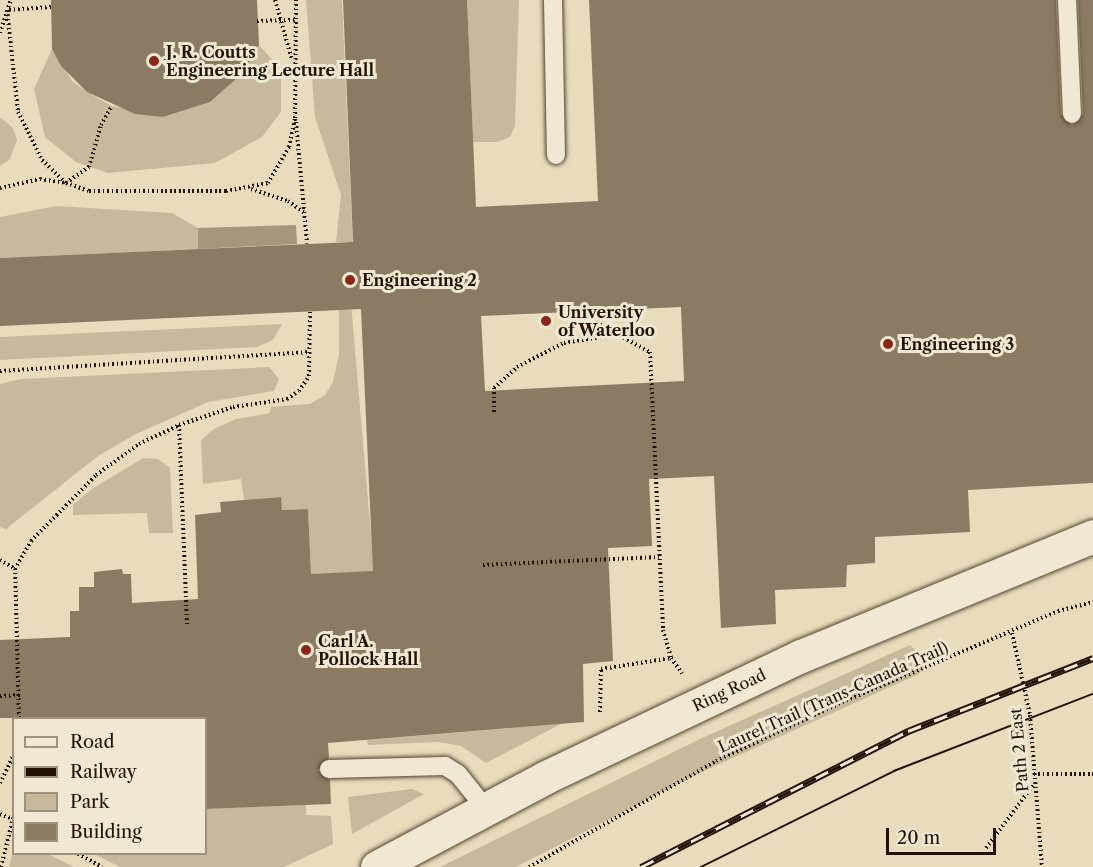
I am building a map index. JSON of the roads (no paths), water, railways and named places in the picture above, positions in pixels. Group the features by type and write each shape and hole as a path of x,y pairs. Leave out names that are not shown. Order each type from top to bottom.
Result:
{"street":[{"name":"Ring Road","path":"376,867 486,809 801,656 1093,536"}],"lane":[{"path":"552,0 556,154"},
{"path":"1067,0 1071,114"},
{"path":"329,769 445,766 458,774 486,809"}],"tram line":[{"path":"701,867 894,771 1093,694"}],"railway":[{"path":"641,867 908,731 1093,658"}],"place":[{"name":"J. R. Coutts Engineering Lecture Hall","path":"154,61"},
{"name":"Engineering 2","path":"350,280"},
{"name":"University of Waterloo","path":"546,321"},
{"name":"Engineering 3","path":"888,344"},
{"name":"Carl A. Pollock Hall","path":"306,650"}]}
